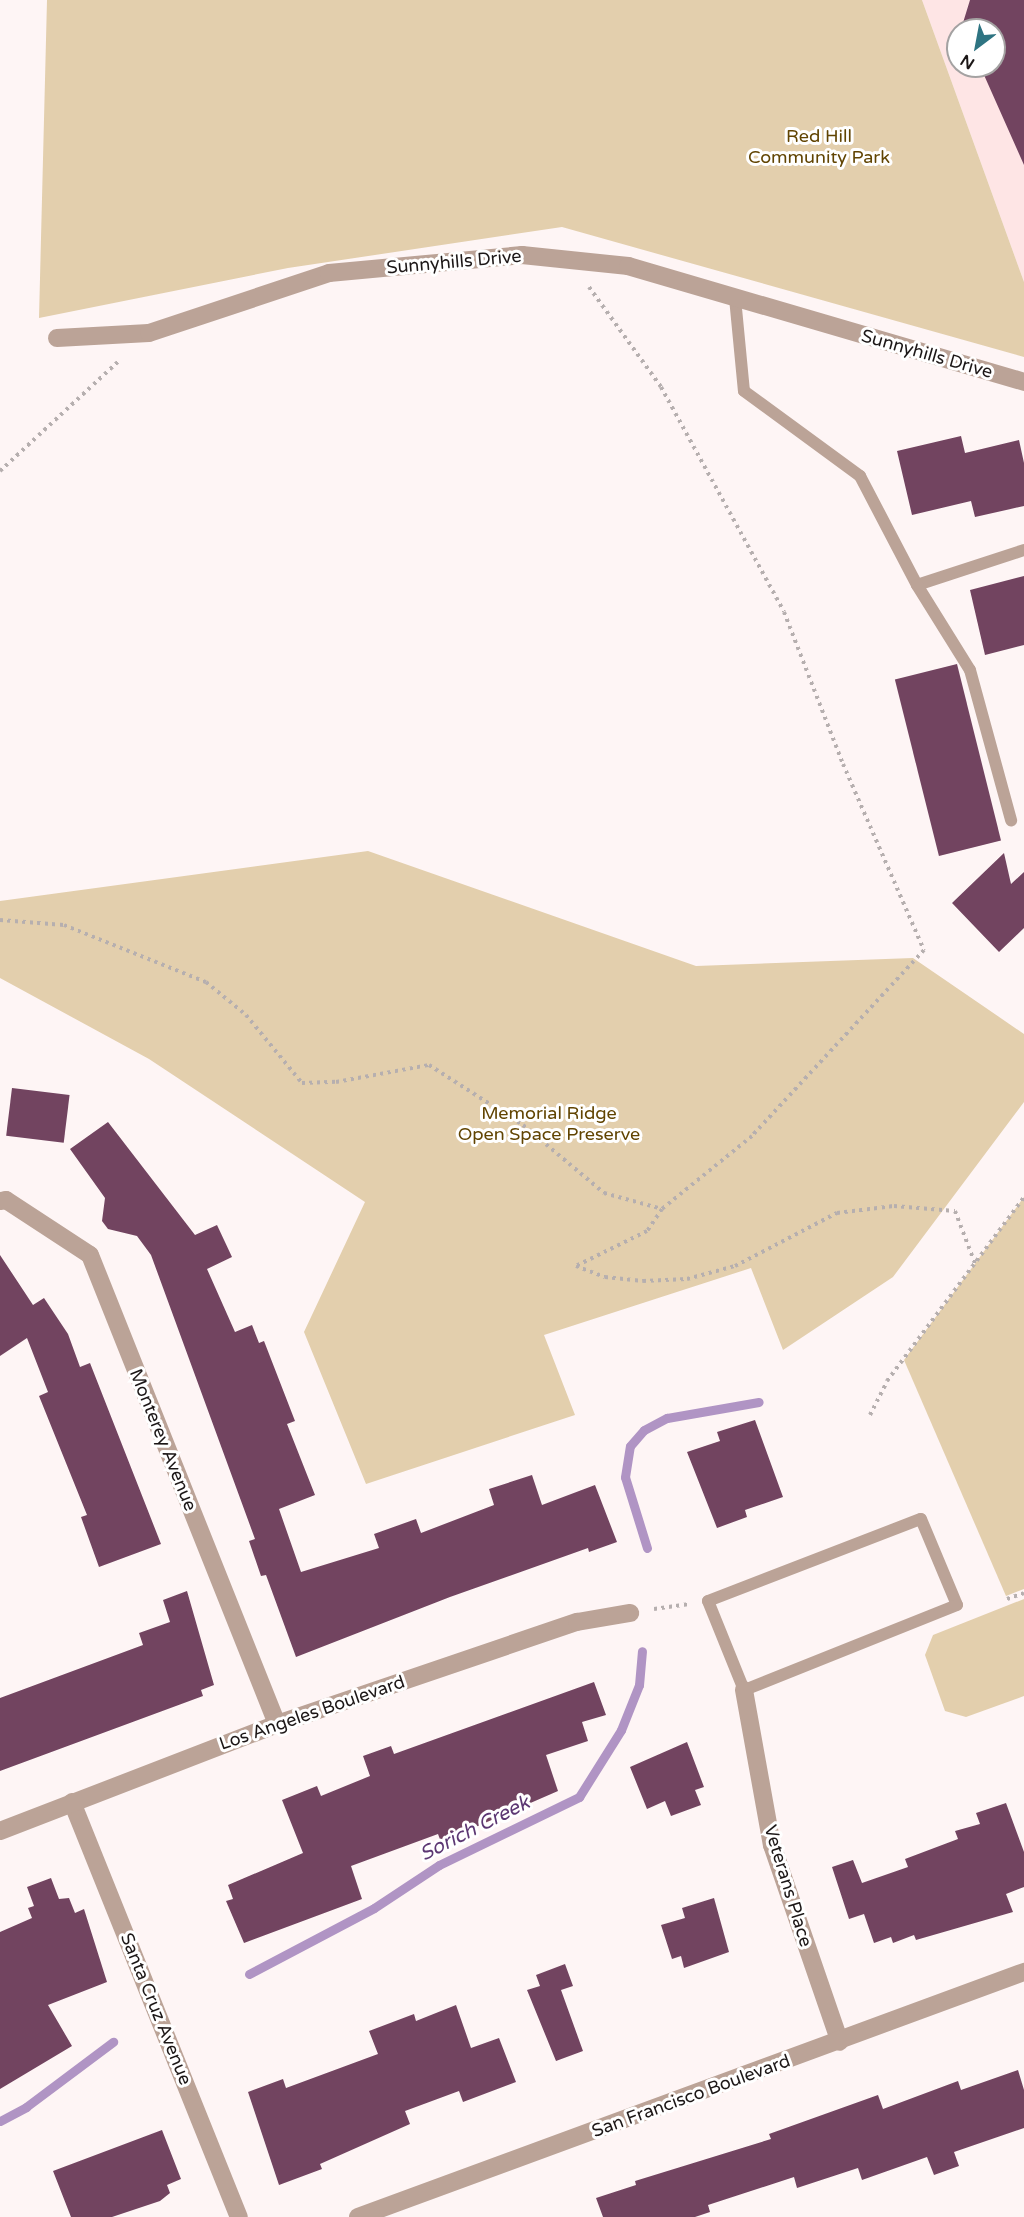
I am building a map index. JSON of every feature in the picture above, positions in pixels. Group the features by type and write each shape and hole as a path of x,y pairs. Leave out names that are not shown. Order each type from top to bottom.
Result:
{"street":[{"name":"Sunnyhills Drive","path":"57,338 149,333 329,273 522,255 628,266 1024,382"},
{"name":"Monterey Avenue","path":"0,1201 6,1200 90,1255 277,1724"},
{"name":"Los Angeles Boulevard","path":"0,1831 277,1724 577,1622 630,1613"},
{"name":"Veterans Place","path":"744,1690 772,1845 840,2042"},
{"name":"Santa Cruz Avenue","path":"72,1802 239,2217"},
{"name":"San Francisco Boulevard","path":"358,2217 840,2042 1024,1972"}],"lane":[{"path":"735,298 744,391 860,476 917,585 970,670 1011,820"},
{"path":"917,585 1024,550"},
{"path":"921,1519 957,1605 744,1690 708,1601 921,1519"}],"path":[{"path":"569,260 661,387 784,612 843,764 924,950 752,1136 662,1209 647,1231 576,1266 605,1276 643,1281 687,1279 735,1266 837,1213 894,1206 955,1211 976,1266"},
{"path":"0,471 149,333"},
{"path":"0,920 64,925 206,982 246,1015 303,1083 336,1082 429,1065 523,1125 604,1193 662,1209"},
{"path":"870,1415 887,1381 976,1266 1024,1197"},
{"path":"1007,1599 1024,1593"},
{"path":"630,1613 708,1601"}],"shaded area":[{"path":"922,0 1024,0 1024,282 950,78 1006,78 1006,18 946,18 946,66"}],"green space":[{"name":"Red Hill Community Park","path":"47,0 922,0 946,66 946,78 950,78 1024,282 1024,357 562,227 288,268 39,318"},
{"name":"Memorial Ridge Open Space Preserve","path":"368,851 696,966 913,958 1024,1034 1024,1102 893,1277 783,1350 751,1268 544,1335 575,1415 366,1484 304,1332 365,1202 149,1059 0,978 0,901"},
{"path":"1024,1197 1024,1589 1006,1596 904,1360"},
{"path":"1024,1599 1024,1696 966,1717 945,1711 925,1655 933,1635"}],"building":[{"path":"970,0 1024,0 1024,165 985,78 1006,78 1006,18 964,18"},
{"path":"961,436 965,453 1019,440 1024,463 1024,506 975,517 971,501 912,515 897,451"},
{"path":"1024,576 1024,645 985,655 970,590"},
{"path":"957,664 1001,841 939,856 895,679"},
{"path":"1004,853 1011,884 1024,872 1024,928 999,952 952,903"},
{"path":"12,1088 70,1095 64,1143 6,1136"},
{"path":"108,1122 195,1235 217,1225 232,1257 207,1269 235,1332 252,1325 259,1343 264,1341 295,1421 287,1424 315,1495 279,1509 301,1572 379,1548 374,1534 416,1519 421,1533 494,1505 489,1489 532,1475 542,1505 595,1485 617,1542 589,1552 588,1548 450,1597 296,1657 266,1575 261,1576 249,1541 255,1539 151,1255 137,1236 108,1229 102,1221 105,1198 70,1149"},
{"path":"0,1255 33,1305 44,1298 68,1334 80,1367 90,1363 161,1544 99,1567 81,1517 87,1515 39,1396 48,1392 27,1338 0,1356"},
{"path":"755,1420 783,1497 745,1510 747,1517 717,1528 687,1452 720,1441 717,1432"},
{"path":"187,1591 214,1685 201,1690 203,1696 0,1771 0,1698 143,1645 139,1633 170,1622 163,1600"},
{"path":"594,1682 606,1715 582,1722 588,1741 546,1755 558,1791 441,1842 438,1834 351,1866 362,1899 244,1943 226,1901 233,1899 228,1885 303,1853 282,1800 317,1786 321,1796 370,1776 363,1756 391,1746 394,1754"},
{"path":"687,1742 704,1787 695,1790 701,1805 671,1816 665,1801 647,1809 630,1767"},
{"path":"1006,1803 1024,1852 1024,1887 1006,1894 1013,1912 916,1940 914,1935 893,1943 891,1937 874,1943 864,1914 849,1919 832,1867 853,1860 862,1883 908,1867 905,1859 958,1839 955,1831 980,1824 976,1813"},
{"path":"51,1878 59,1899 69,1898 75,1913 84,1909 107,1982 48,2005 72,2046 0,2089 0,1932 32,1918 28,1908 34,1906 27,1887"},
{"path":"714,1898 729,1952 684,1968 681,1956 672,1959 661,1925 685,1918 682,1908"},
{"path":"565,1964 573,1986 561,1990 583,2051 556,2061 527,1990 540,1986 536,1975"},
{"path":"456,2005 471,2048 499,2038 516,2082 463,2102 459,2091 405,2111 410,2124 320,2164 322,2169 279,2185 248,2092 283,2079 286,2088 378,2054 369,2031 414,2014 416,2021"},
{"path":"1018,2070 1024,2090 1024,2128 954,2152 959,2166 934,2175 927,2157 862,2180 858,2168 797,2188 794,2177 708,2205 710,2212 695,2217 603,2217 596,2198 636,2185 635,2181 771,2139 769,2134 878,2095 883,2109 958,2081 961,2090"},
{"path":"162,2130 181,2179 167,2185 170,2193 160,2201 112,2217 71,2217 53,2171"}],"waterway":[{"name":"Sorich Creek","path":"647,1548 625,1477 630,1446 644,1430 667,1418 759,1402"},
{"name":"Sorich Creek","path":"249,1974 374,1908 439,1865 579,1797 621,1730 639,1685 642,1651"},
{"name":"Sorich Creek","path":"0,2121 26,2107 113,2042"}]}
